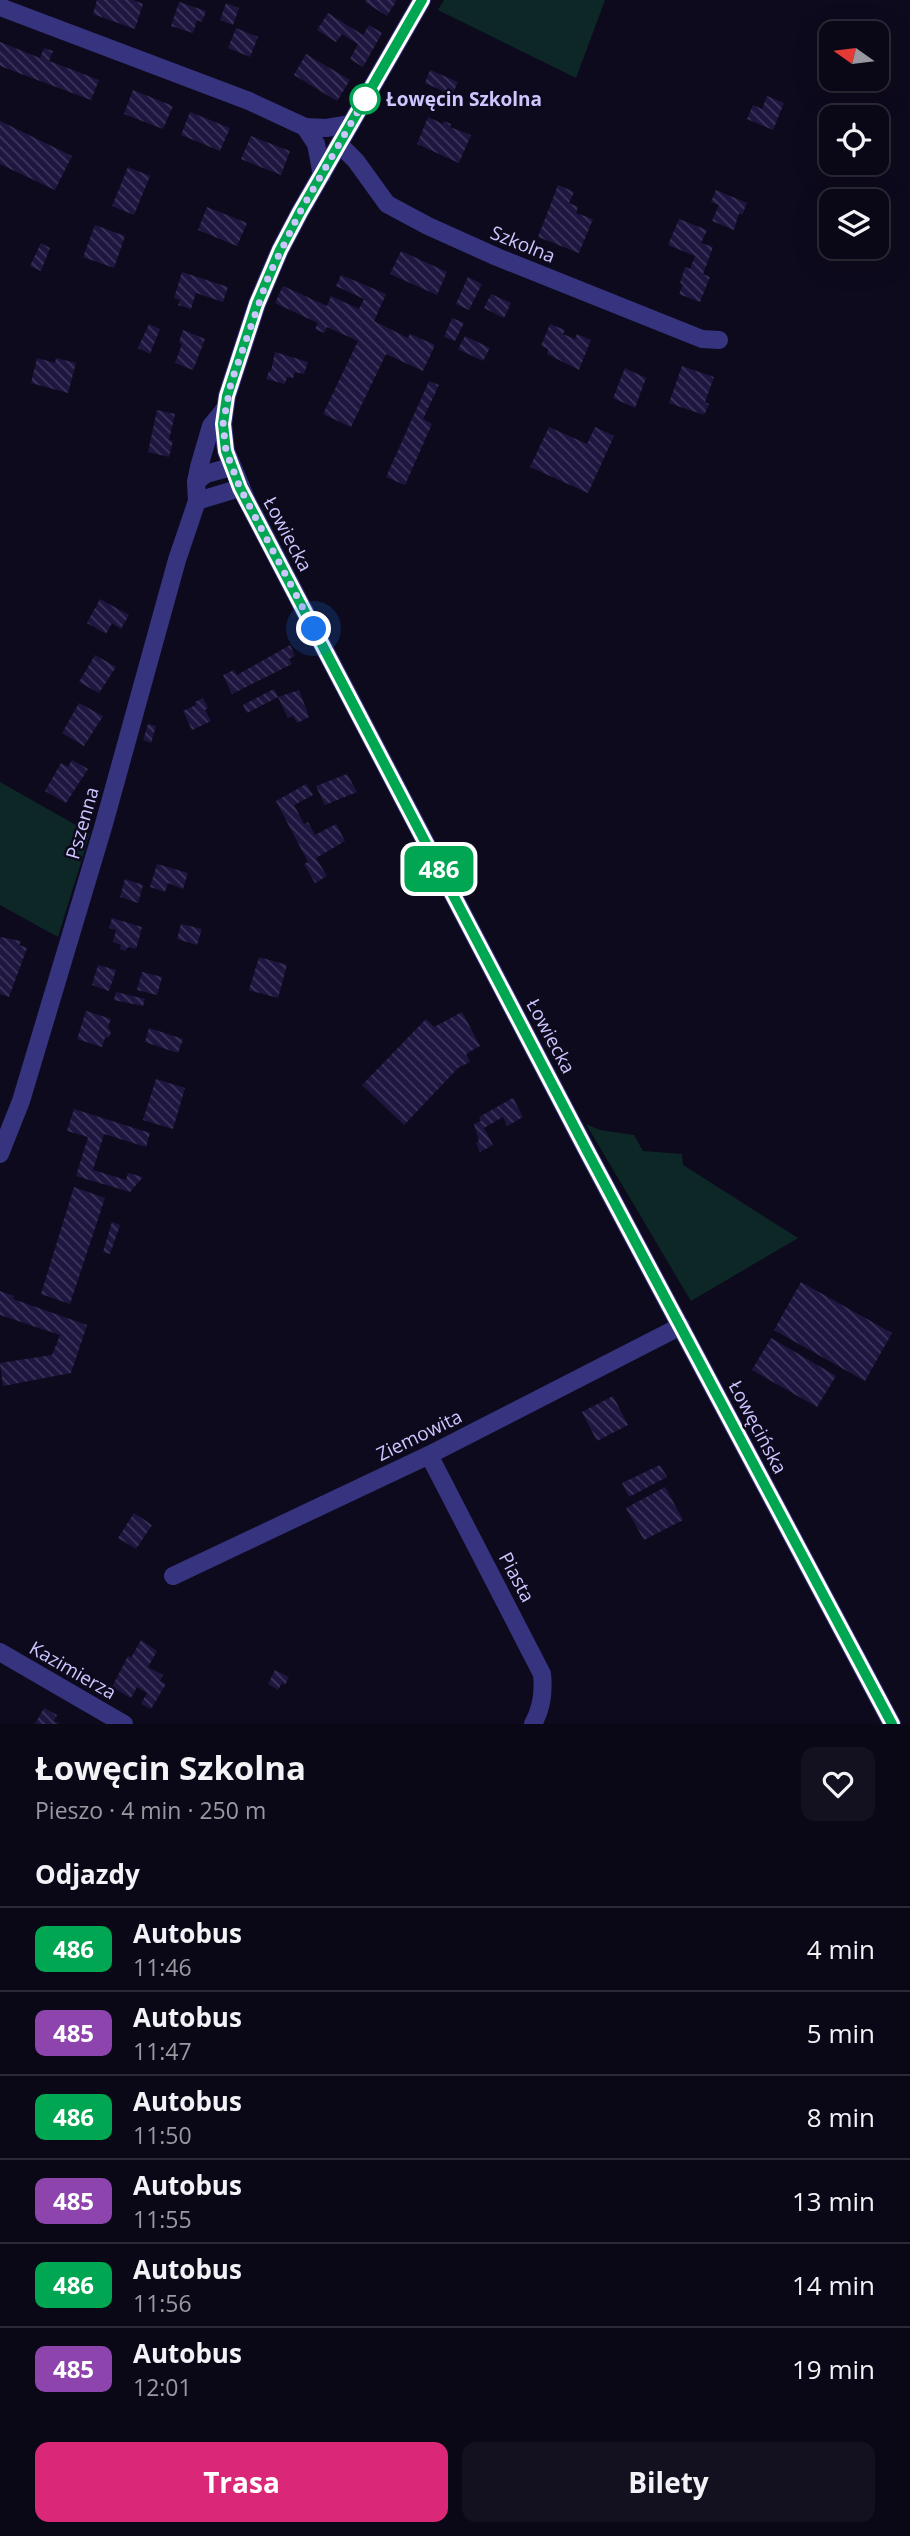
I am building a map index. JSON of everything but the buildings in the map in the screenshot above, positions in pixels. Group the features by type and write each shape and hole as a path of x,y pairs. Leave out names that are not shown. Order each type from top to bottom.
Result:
{"street":[{"path":"2,0 0,6 249,101 305,127 326,128 351,124"},
{"name":"Łowiecka","path":"422,0 293,225 263,289 224,410 224,438 231,467 240,488 587,1151"},
{"path":"305,127 316,144 322,175"},
{"name":"Szkolna","path":"339,144 356,161 387,204 428,226 702,339 719,340"},
{"name":"Pszenna","path":"0,1154 21,1101 104,824 177,560 197,501 196,482 211,426 224,410"},
{"path":"196,482 206,474 231,467"},
{"path":"197,501 240,488"},
{"name":"Łowęcińska","path":"587,1151 892,1724"},
{"name":"Ziemowita","path":"173,1576 429,1455 681,1326"},
{"name":"Piasta","path":"429,1455 536,1657 542,1674 542,1703 533,1724"},
{"name":"Kazimierza","path":"0,1652 124,1724"}],"green space":[{"path":"444,0 605,0 576,78 438,10"},
{"path":"0,782 90,833 58,937 0,905"},
{"path":"586,1124 600,1130 634,1135 643,1151 682,1154 683,1165 798,1238 691,1301"}],"bus line":[{"name":"486","path":"422,0 300,212 269,275 227,396 223,424 226,451 240,488 540,1063 892,1724"}],"place":[{"name":"Łowęcin Szkolna","path":"365,99"}],"route":[{"path":"314,629 231,467 224,438 224,410 257,304 280,250 365,99"}]}
